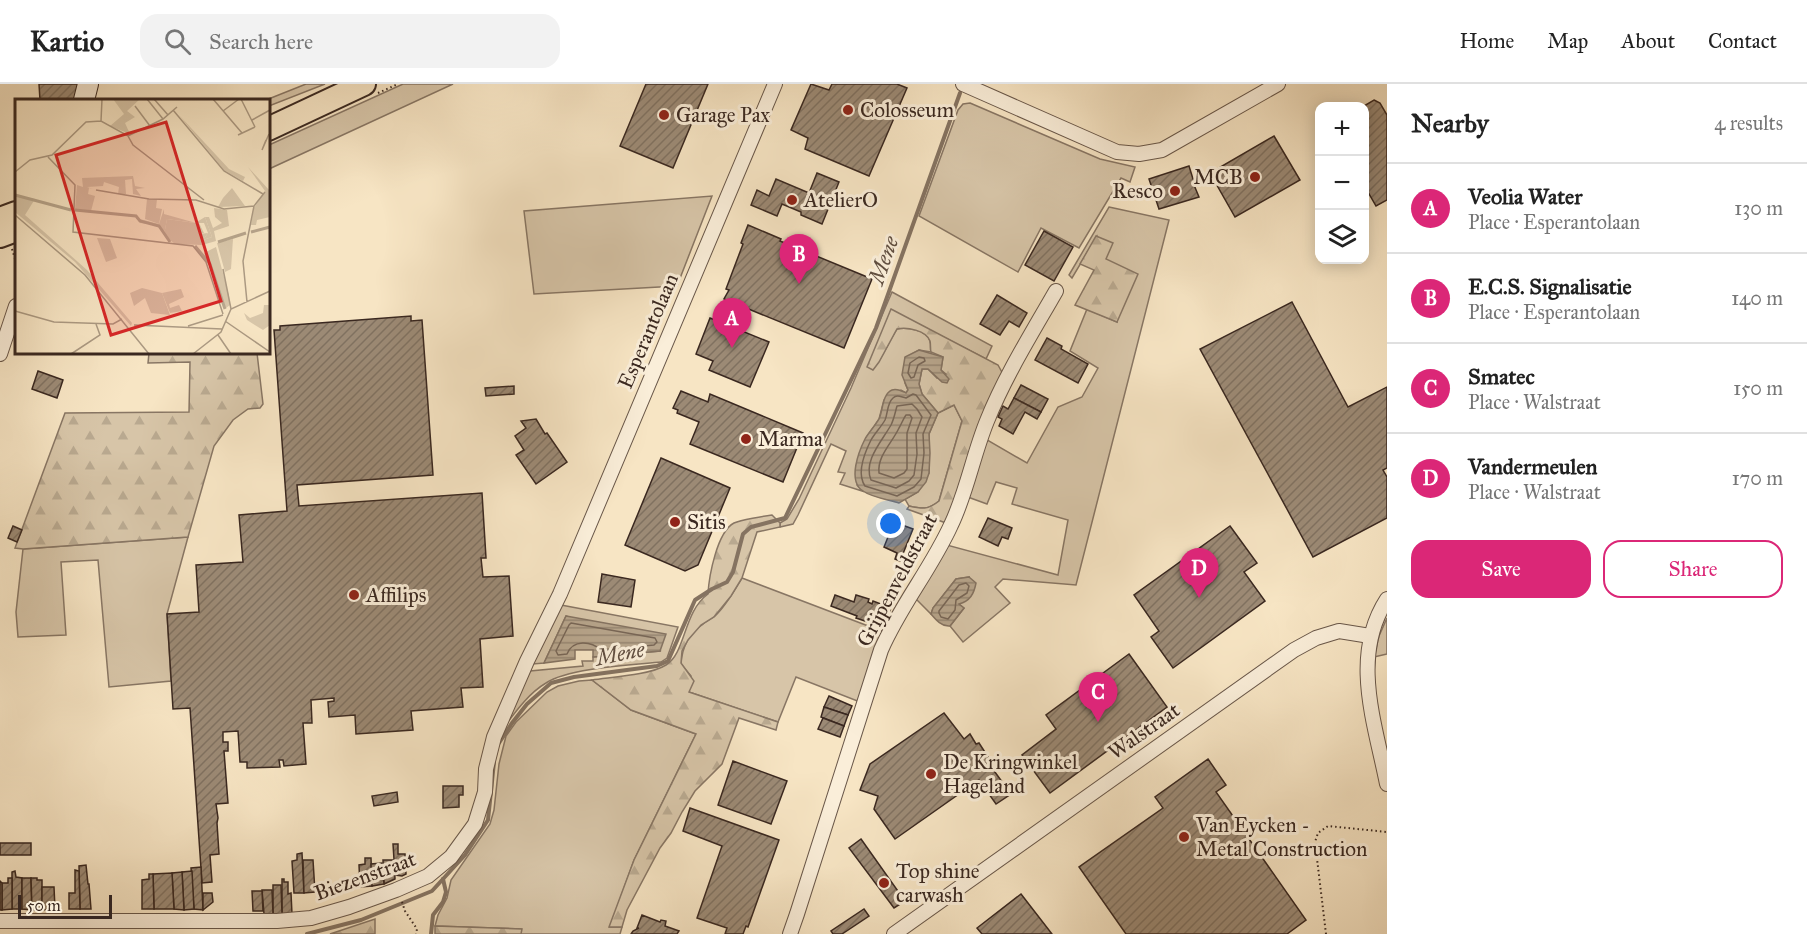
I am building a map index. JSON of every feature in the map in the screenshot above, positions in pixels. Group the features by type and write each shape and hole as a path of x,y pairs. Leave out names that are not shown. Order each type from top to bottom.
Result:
{"main road":[{"path":"270,128 364,84"},
{"path":"270,122 300,113"},
{"path":"0,219 15,213"}],"street":[{"path":"84,99 88,84"},
{"name":"Esperantolaan","path":"560,594 775,84"},
{"path":"963,84 1117,152 1139,154 1162,150 1278,84"},
{"name":"Grijpenveldstraat","path":"790,934 881,650 897,616 943,543 953,522 987,421 1056,291"},
{"path":"0,354 15,309"},
{"name":"Biezenstraat","path":"0,921 277,921 311,918 349,907 428,876 451,857 475,824 485,792 486,769 494,737 527,661 560,594"},
{"path":"1387,599 1379,611 1370,636 1367,683 1387,784"},
{"name":"Walstraat","path":"894,934 1294,650 1316,638 1340,631 1370,636"}],"path":[{"path":"9,237 15,258"},
{"path":"1326,934 1315,842 1318,833 1328,826 1387,832"},
{"path":"400,898 405,911 417,929 416,934"}],"green space":[{"path":"306,84 325,84 270,106 268,99"},
{"path":"403,84 453,84 270,169 270,145"},
{"path":"970,103 1100,159 1135,167 1130,182 1121,178 1079,248 1041,228 1018,272 919,216 958,110 963,104"},
{"path":"712,196 677,286 534,294 524,211"},
{"path":"1109,207 1169,220 1076,585 1003,579 995,587 1010,603 963,642 950,626 964,608 959,604 969,577 956,579 933,608 931,614 915,598 947,545 1058,575 1068,520 1012,504 1017,488 996,482 987,504 965,496 984,438 1027,463 1058,407 1082,397 1098,368 1070,351 1087,309 1117,322 1106,259 1097,236 1072,278 1069,275"},
{"path":"1096,236 1113,243 1106,259 1138,274 1117,322 1075,305 1094,270 1080,264"},
{"path":"892,292 992,346 986,359 891,310 872,370 897,329 906,328 925,334 930,341 931,352 919,350 905,358 905,383 908,390 906,393 901,390 884,400 879,419 866,438 857,485 862,491 840,484 845,473 838,472 846,451 831,444 793,524 780,527 780,523 787,519 799,499 851,388"},
{"path":"891,309 998,365 1004,376 946,523 907,509 909,506 928,507 939,501 962,421 954,405 938,413 922,394 919,384 922,369 928,369 937,378 946,374 941,370 943,357 931,352 930,341 925,334 906,328 897,329 873,370 867,367"},
{"path":"149,354 257,354 263,404 260,408 248,409 233,420 214,446 188,537 15,548 65,413 189,412 190,362 148,363"},
{"path":"954,405 962,421 939,501 925,508 909,506 905,499 918,492 929,473 929,434 938,413"},
{"path":"772,515 780,523 780,527 757,532 742,578 714,617 701,625 688,640 682,651 681,663 694,681 689,692 778,722 776,730 739,718 722,764 695,791 682,812 627,910 622,927 609,927 634,860 696,734 631,710 592,680 650,671 666,665 673,659 694,611 708,594 715,555 723,535 734,523"},
{"path":"188,537 167,614 171,681 109,687 98,560 61,562 66,635 18,637 16,612 23,549"},
{"path":"742,578 884,632 860,702 796,677 778,722 689,692 691,676 681,664 687,641 698,628 719,612"},
{"path":"561,605 678,627 667,658 661,662 601,668 556,678 534,692 504,727 530,671 583,666 582,661 593,661 593,657 661,651 566,616 544,663 533,664"},
{"path":"1387,618 1387,654 1374,657 1379,636"},
{"path":"592,680 631,710 696,734 634,860 610,927 622,927 620,934 521,934 521,929 435,926 447,898 451,880 490,824 494,810 499,764 506,736 516,722 547,692 558,686"},
{"path":"375,919 375,934 330,934"},
{"path":"435,926 522,929 521,934 435,934"}],"water":[{"path":"919,350 943,357 941,370 949,379 947,383 942,382 928,369 922,369 919,384 922,394 938,413 929,434 929,473 926,482 918,492 899,503 875,497 863,491 858,486 855,473 860,451 865,439 879,419 886,395 894,389 906,393 908,390 902,375 905,357"},
{"path":"969,577 976,583 969,599 959,604 964,608 950,626 937,621 931,614 933,608 956,579"},
{"path":"566,616 666,634 660,651 593,657 593,650 575,650 575,659 544,663"}],"building":[{"path":"39,84 78,84 74,99 40,99"},
{"name":"Garage Pax","path":"646,84 708,84 673,168 620,146"},
{"name":"Colosseum","path":"811,84 829,90 832,84 897,84 907,88 869,176 805,149 808,138 791,130"},
{"path":"1374,100 1380,103 1387,115 1387,200 1376,206 1369,194 1369,103"},
{"name":"MCB","path":"1274,136 1300,180 1235,217 1210,173"},
{"name":"Resco","path":"1189,166 1193,179 1196,179 1197,184 1194,185 1199,197 1159,209 1149,179"},
{"name":"AtelierO","path":"817,173 839,182 822,224 782,204 777,216 751,205 757,190 769,196 776,179 809,193"},
{"path":"748,225 781,239 780,241 872,279 844,348 724,299 729,290 726,289"},
{"path":"1044,231 1073,247 1054,281 1025,265"},
{"path":"997,295 1027,313 1019,327 1009,321 1000,335 980,324"},
{"path":"1292,302 1348,407 1387,387 1387,468 1383,470 1387,477 1387,518 1313,557 1200,349"},
{"name":"Affilips","path":"411,316 411,321 422,320 433,475 297,485 299,506 482,493 486,558 481,558 483,577 509,576 513,636 480,639 483,687 461,688 463,707 411,711 413,730 356,734 355,715 329,717 328,702 334,701 334,698 311,700 312,723 303,723 306,764 284,766 283,760 279,760 280,767 247,768 247,762 240,762 238,731 223,732 223,742 228,742 228,751 224,751 228,803 216,804 219,854 210,855 212,882 202,883 190,708 173,709 167,614 199,612 196,565 243,562 239,515 287,511 274,330 280,330 280,326"},
{"path":"710,318 769,342 750,387 709,370 713,361 696,354"},
{"path":"1047,338 1088,364 1078,383 1035,360"},
{"path":"38,371 63,380 57,398 32,389"},
{"path":"1021,385 1048,399 1041,412 1014,398"},
{"path":"514,386 514,394 486,396 485,388"},
{"name":"Marma","path":"681,391 708,402 710,394 803,433 783,482 690,444 699,422 677,413 678,410 673,408"},
{"path":"1014,398 1041,412 1037,419 1025,412 1013,434 999,426 1002,419 998,417 1003,406 1008,409"},
{"path":"536,419 567,462 536,484 516,455 524,450 515,436 526,428 521,421"},
{"name":"Sitis","path":"661,458 730,488 698,565 685,571 625,545"},
{"path":"988,518 1012,528 1008,539 1002,537 998,546 979,537"},
{"path":"894,522 913,529 900,561 895,559 897,553 884,547"},
{"path":"13,526 22,530 17,542 8,538"},
{"path":"1230,526 1257,563 1244,572 1265,601 1173,668 1151,637 1159,631 1134,595"},
{"path":"602,574 635,580 631,607 598,602"},
{"path":"835,595 854,602 856,595 869,599 868,602 872,604 873,601 891,608 883,627 831,606"},
{"path":"1129,654 1167,707 1050,793 1022,755 1056,729 1046,715"},
{"path":"829,696 852,706 848,715 824,707"},
{"path":"824,707 848,715 844,726 821,717"},
{"name":"De Kringwinkel Hageland","path":"944,713 964,739 970,734 976,744 979,743 992,763 990,764 992,768 1011,794 996,804 979,780 895,839 874,809 878,796 860,790 870,764"},
{"path":"823,718 844,726 840,737 818,729"},
{"name":"Van Eycken - Metal Construction","path":"1208,759 1226,785 1216,792 1306,920 1287,934 1126,934 1079,867 1163,808 1155,797"},
{"path":"733,761 787,781 771,824 718,805"},
{"path":"443,786 463,786 463,795 459,795 459,807 443,808"},
{"path":"397,792 398,802 374,806 372,796"},
{"path":"690,808 779,840 748,927 746,926 743,934 725,934 727,928 697,918 722,846 683,831"},
{"name":"Top shine carwash","path":"861,839 905,901 894,908 849,848"},
{"path":"0,843 31,843 31,855 0,855"},
{"path":"393,844 398,844 398,854 405,854 406,874 402,876 395,875"},
{"path":"302,853 304,893 294,893 292,861 297,860 297,854"},
{"path":"365,858 371,858 372,886 360,887 359,865 365,864"},
{"path":"303,860 313,860 315,892 304,893"},
{"path":"383,860 394,860 395,879 384,884"},
{"path":"382,863 384,884 372,886 371,864"},
{"path":"86,865 91,909 80,909 79,866"},
{"path":"201,867 203,910 194,909 191,868"},
{"path":"75,870 79,871 80,909 69,909 69,893 75,893"},
{"path":"15,871 16,877 22,878 22,909 12,909 12,872"},
{"path":"192,871 194,909 184,910 182,872"},
{"path":"182,872 184,910 174,909 172,873"},
{"path":"172,873 174,909 154,909 153,874"},
{"path":"149,874 153,874 154,909 142,909 142,880 149,879"},
{"path":"8,878 12,878 12,909 2,910 2,883 8,883"},
{"path":"22,878 31,878 32,910 22,909"},
{"path":"31,878 42,880 42,910 32,910"},
{"path":"282,879 288,882 292,914 282,914"},
{"path":"0,881 2,883 2,910 0,910"},
{"path":"273,885 281,885 282,914 273,914"},
{"path":"42,887 54,887 55,909 42,910"},
{"path":"262,890 272,890 273,914 264,914"},
{"path":"252,891 262,891 263,911 253,911"},
{"path":"203,893 212,893 213,902 203,910"},
{"path":"1021,894 1052,934 982,934 977,928"},
{"path":"864,909 869,916 842,934 833,934 831,931"},
{"path":"642,915 660,922 661,920 666,921 665,926 679,931 677,934 631,934 639,928 637,928"}],"waterway":[{"name":"Mene","path":"499,743 527,704 551,683 574,677 657,666 668,661 695,600 727,582 733,572 743,534 751,527 785,518 876,328 960,93"},
{"name":"Mene","path":"307,934 361,920 432,891 465,855 488,820 494,762"},
{"path":"431,934 433,915 443,902 446,892 443,879"}],"place":[{"name":"Colosseum","path":"848,110"},
{"name":"Garage Pax","path":"664,115"},
{"name":"MCB","path":"1255,177"},
{"name":"Resco","path":"1175,191"},
{"name":"AtelierO","path":"792,200"},
{"name":"E.C.S. Signalisatie","path":"799,284"},
{"name":"Veolia Water","path":"732,348"},
{"name":"Marma","path":"746,439"},
{"name":"Sitis","path":"675,522"},
{"name":"Affilips","path":"354,595"},
{"name":"Vandermeulen","path":"1199,598"},
{"name":"Smatec","path":"1098,722"},
{"name":"De Kringwinkel Hageland","path":"931,774"},
{"name":"Van Eycken - Metal Construction","path":"1184,837"},
{"name":"Top shine carwash","path":"884,883"}]}
